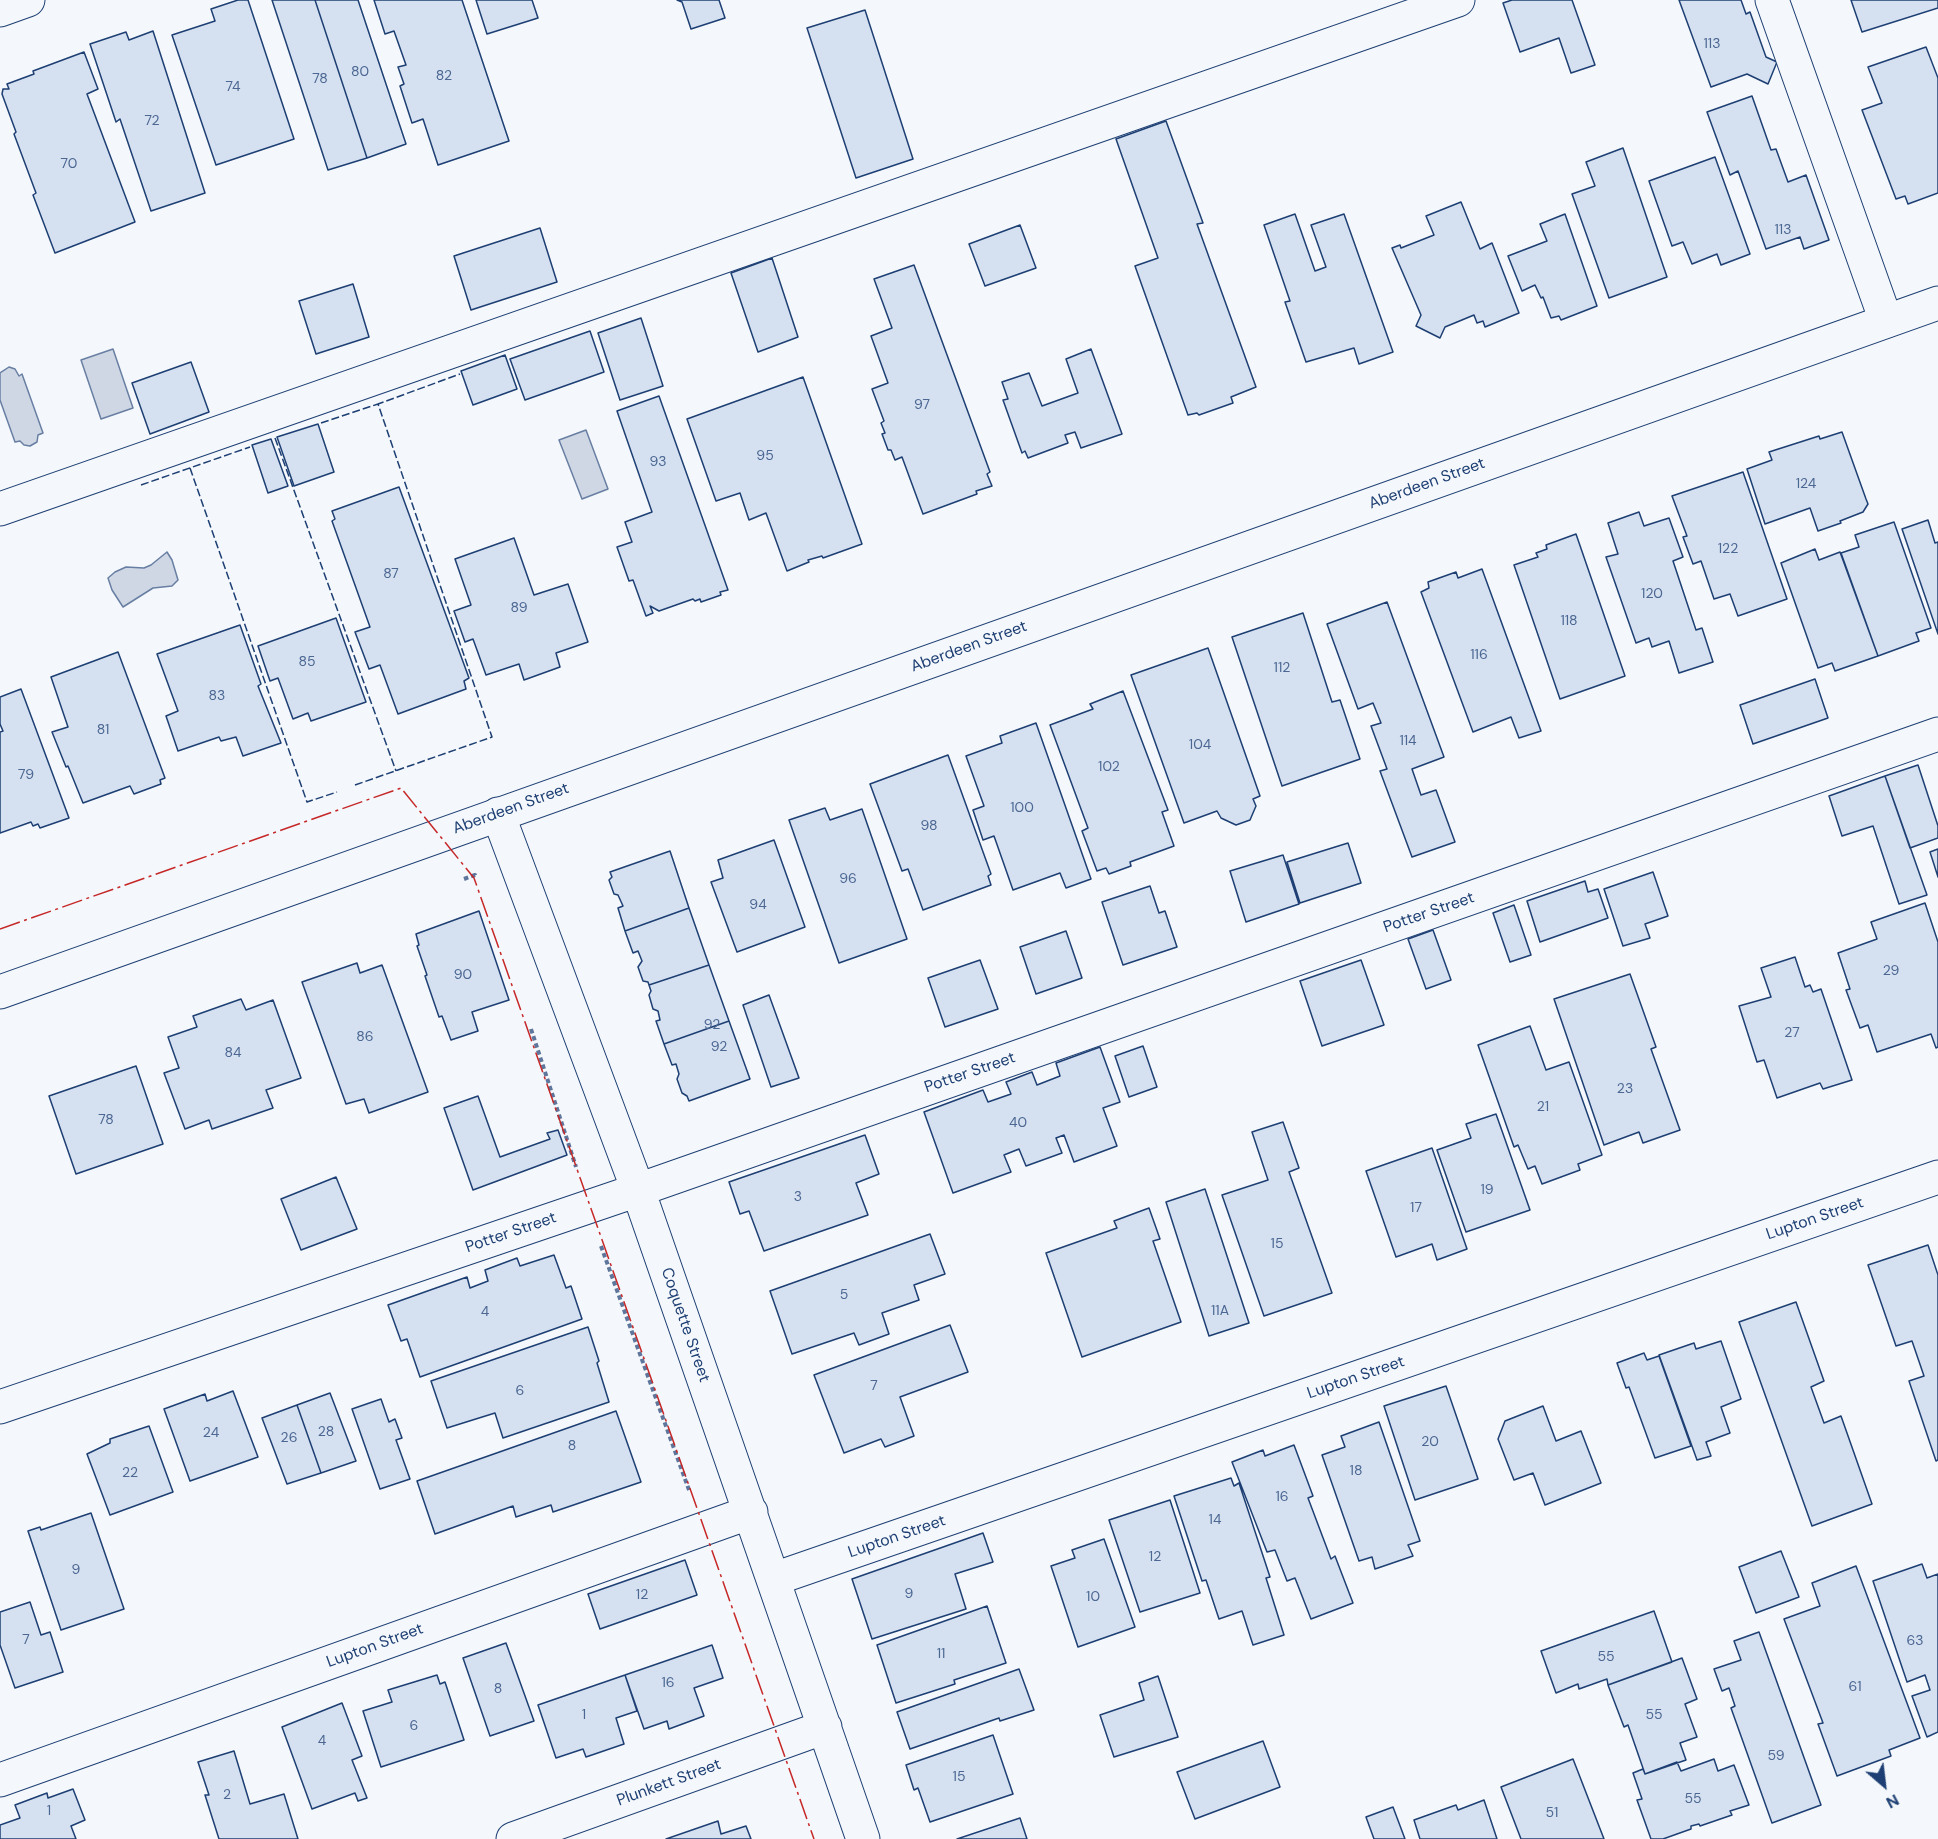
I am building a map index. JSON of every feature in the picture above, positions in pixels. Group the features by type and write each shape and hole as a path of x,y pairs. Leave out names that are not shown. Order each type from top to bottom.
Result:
{"street":[{"path":"0,10 28,0"},
{"path":"0,509 1458,0"},
{"path":"1772,0 1887,321"},
{"name":"Aberdeen Street","path":"0,992 1938,303"},
{"name":"Potter Street","path":"0,1407 638,1190 1938,734"},
{"name":"Coquette Street","path":"498,814 638,1190 863,1839"},
{"name":"Lupton Street","path":"774,1579 1938,1177"},
{"name":"Lupton Street","path":"0,1780 751,1512"},
{"name":"Plunkett Street","path":"513,1839 825,1728"}],"path":[{"path":"464,879 475,875 479,886"},
{"path":"527,1019 547,1074 588,1207 692,1496"}],"shaded area":[{"path":"113,349 133,408 101,419 81,360"},
{"path":"9,367 15,369 19,376 22,374 43,433 38,435 37,442 30,446 20,441 15,442 0,400 0,373"},
{"path":"586,430 608,489 582,499 559,440"},
{"path":"167,552 178,580 172,586 153,588 123,607 112,590 108,578 126,567 144,568 151,565"}],"building":[{"path":"238,0 248,0 294,139 216,165 172,35 215,21 211,9"},
{"path":"272,0 315,0 367,158 328,170"},
{"path":"315,0 358,0 406,144 367,158"},
{"path":"374,0 462,0 509,141 438,165 423,119 412,123 400,86 404,84 398,67 406,65 394,31 385,34"},
{"path":"476,0 532,0 538,18 487,34"},
{"path":"677,0 719,0 725,18 691,29 682,2"},
{"path":"1512,0 1572,0 1595,65 1571,73 1559,38 1520,52 1503,3"},
{"path":"1679,0 1741,0 1746,14 1750,12 1766,57 1777,62 1768,84 1747,74 1711,87"},
{"path":"1851,0 1938,0 1938,8 1862,32"},
{"path":"865,10 913,159 856,178 807,28"},
{"path":"153,31 205,193 151,211 120,119 116,122 90,44 126,32 129,40"},
{"path":"1926,47 1938,78 1938,193 1908,204 1905,196 1896,199 1862,110 1882,103 1868,67"},
{"path":"84,52 98,89 87,94 135,222 55,253 33,195 36,193 2,94 3,89 9,89 7,84 34,74 33,71"},
{"path":"1752,96 1771,150 1776,149 1788,182 1806,175 1829,240 1804,249 1800,237 1766,249 1738,171 1730,175 1707,112"},
{"path":"1166,121 1203,223 1197,224 1256,387 1231,397 1233,403 1199,415 1197,413 1188,415 1135,266 1158,258 1116,139"},
{"path":"1623,148 1667,277 1609,298 1572,194 1595,186 1586,162"},
{"path":"1715,157 1750,254 1721,265 1717,254 1692,264 1683,242 1672,246 1649,181"},
{"path":"1461,202 1480,249 1492,243 1519,313 1485,327 1483,321 1477,323 1474,315 1445,327 1440,338 1416,326 1421,315 1392,248 1400,245 1401,248 1434,235 1426,216"},
{"path":"1295,214 1315,271 1326,267 1311,225 1344,214 1393,352 1359,364 1354,348 1306,362 1285,302 1290,301 1264,225"},
{"path":"1565,214 1597,306 1561,320 1559,316 1551,318 1543,297 1541,298 1535,285 1522,291 1508,256 1547,241 1540,224"},
{"path":"1020,225 1036,268 985,286 969,244"},
{"path":"540,228 557,282 471,310 454,256"},
{"path":"772,258 798,337 758,352 731,273"},
{"path":"914,265 990,472 987,474 992,486 923,514 902,457 895,460 891,450 888,450 882,434 885,433 881,423 884,421 872,389 888,383 871,336 892,328 874,279"},
{"path":"353,284 369,337 316,354 299,301"},
{"path":"641,318 663,386 620,400 598,333"},
{"path":"590,331 604,372 525,400 510,359"},
{"path":"1091,349 1122,434 1081,448 1075,432 1065,435 1068,443 1028,458 1025,451 1022,453 1003,400 1008,399 1002,382 1029,373 1042,406 1078,393 1066,359"},
{"path":"505,355 517,389 473,405 461,371"},
{"path":"191,362 209,412 150,434 132,383"},
{"path":"803,377 862,544 823,558 822,556 808,560 809,562 787,571 766,513 749,520 740,493 716,501 687,419"},
{"path":"659,396 728,590 701,602 700,599 695,601 693,599 659,611 650,606 653,613 646,616 633,580 629,581 617,547 632,542 625,522 652,512 617,411"},
{"path":"318,424 334,472 294,486 277,437"},
{"path":"1842,432 1868,504 1863,512 1818,531 1810,508 1765,524 1747,469 1772,460 1769,452 1819,436 1820,439"},
{"path":"271,439 288,486 268,493 252,445"},
{"path":"1743,472 1787,599 1738,616 1730,594 1714,599 1701,561 1693,564 1683,537 1687,536 1672,496"},
{"path":"399,487 469,678 464,681 466,689 398,714 380,665 369,669 355,632 370,627 332,521 335,519 332,511"},
{"path":"1639,512 1644,526 1669,518 1683,557 1673,561 1696,630 1702,628 1713,662 1679,673 1669,641 1652,647 1649,638 1636,643 1606,557 1618,554 1608,523"},
{"path":"1928,520 1935,543 1938,542 1938,634 1902,529"},
{"path":"1894,522 1931,628 1916,633 1919,641 1878,656 1841,553 1859,547 1855,535"},
{"path":"1576,534 1625,676 1560,699 1514,565 1538,557 1536,553 1547,549 1546,545"},
{"path":"514,538 534,595 568,584 588,642 556,653 560,667 524,680 519,664 486,675 473,639 465,642 454,611 471,605 455,559"},
{"path":"1815,549 1819,560 1840,552 1878,656 1835,671 1832,663 1818,668 1781,563"},
{"path":"1482,569 1541,731 1519,738 1511,717 1473,732 1421,592 1429,588 1428,582 1456,572 1458,578"},
{"path":"1387,602 1444,757 1412,769 1421,795 1436,790 1455,842 1412,857 1380,771 1387,769 1371,726 1381,723 1373,703 1358,709 1327,624"},
{"path":"1303,613 1332,702 1340,700 1360,759 1282,786 1232,637"},
{"path":"336,618 366,702 311,721 308,713 293,719 278,678 270,681 258,646"},
{"path":"240,625 261,684 258,686 281,743 243,756 236,737 221,741 219,737 178,751 166,716 178,711 157,654"},
{"path":"1208,648 1260,796 1253,799 1256,806 1250,820 1236,825 1221,818 1217,811 1184,823 1131,675"},
{"path":"118,652 165,778 160,780 161,784 134,794 130,786 83,803 52,732 68,727 51,677"},
{"path":"1815,679 1828,718 1753,744 1740,705"},
{"path":"21,689 69,818 40,828 38,824 33,826 31,822 0,833 0,732 3,731 0,724 0,697"},
{"path":"1123,691 1168,810 1162,812 1174,846 1130,862 1131,866 1109,874 1106,868 1097,871 1082,831 1088,828 1050,725 1093,709 1090,704"},
{"path":"1036,723 1091,879 1066,888 1060,873 1013,890 994,836 983,840 973,810 984,806 966,756 1002,743 1000,736"},
{"path":"948,755 991,874 988,876 991,885 923,910 908,869 902,871 870,784"},
{"path":"1918,765 1938,826 1938,838 1910,848 1885,776"},
{"path":"1885,776 1927,895 1899,904 1873,826 1842,836 1829,796"},
{"path":"825,808 830,820 862,809 907,939 839,963 789,820"},
{"path":"774,840 805,927 737,952 711,882 723,878 718,860"},
{"path":"1348,843 1361,883 1300,903 1287,862"},
{"path":"1938,849 1938,877 1930,852"},
{"path":"670,851 689,908 625,931 618,908 623,906 618,895 614,894 609,880 612,877 610,872"},
{"path":"1283,855 1299,904 1246,922 1230,871"},
{"path":"1653,872 1668,916 1645,924 1650,938 1623,946 1604,889"},
{"path":"1585,881 1588,892 1598,889 1608,918 1540,942 1527,901"},
{"path":"1150,886 1159,913 1165,911 1177,947 1123,965 1102,902"},
{"path":"1925,903 1938,942 1938,1047 1936,1048 1931,1034 1877,1052 1868,1025 1860,1028 1846,990 1850,989 1838,953 1877,939 1871,922"},
{"path":"1514,905 1531,955 1510,962 1493,913"},
{"path":"689,908 709,965 649,985 648,982 643,981 638,967 642,961 638,951 633,953 625,931"},
{"path":"479,911 509,1000 472,1012 478,1031 451,1040 442,1016 439,1017 425,976 427,975 417,946 419,945 416,934"},
{"path":"1433,930 1451,980 1426,989 1408,939"},
{"path":"1066,931 1082,978 1036,994 1020,947"},
{"path":"1795,957 1805,987 1810,985 1813,992 1821,989 1852,1080 1823,1089 1820,1083 1777,1098 1764,1060 1757,1062 1739,1006 1771,997 1761,968"},
{"path":"980,960 998,1009 945,1027 928,978"},
{"path":"1361,960 1384,1025 1322,1046 1300,981"},
{"path":"357,963 360,973 382,965 428,1092 369,1113 364,1099 346,1104 302,982"},
{"path":"709,965 729,1021 664,1044 656,1021 660,1020 658,1011 653,1009 649,995 651,991 649,985"},
{"path":"1630,974 1656,1047 1651,1049 1680,1130 1643,1143 1639,1132 1604,1145 1554,999"},
{"path":"769,995 799,1078 771,1087 743,1005"},
{"path":"241,999 246,1010 273,1000 301,1078 266,1090 273,1108 212,1129 209,1120 185,1129 164,1073 179,1068 168,1037 197,1027 193,1016"},
{"path":"729,1021 750,1079 689,1101 682,1093 677,1079 679,1074 676,1064 672,1065 664,1044"},
{"path":"1530,1026 1546,1070 1569,1062 1602,1155 1578,1164 1580,1170 1542,1184 1535,1166 1528,1169 1518,1145 1514,1147 1478,1045"},
{"path":"1143,1046 1157,1087 1129,1097 1115,1056"},
{"path":"1100,1047 1120,1102 1103,1108 1117,1146 1074,1162 1064,1135 1056,1138 1062,1153 1026,1166 1019,1149 1004,1155 1011,1172 953,1193 924,1112 983,1090 988,1102 1011,1094 1006,1082 1032,1072 1037,1085 1060,1076 1056,1063"},
{"path":"136,1066 163,1144 76,1174 49,1096"},
{"path":"478,1096 500,1157 550,1139 547,1133 558,1130 567,1155 473,1190 444,1108"},
{"path":"1496,1114 1530,1210 1466,1232 1437,1150 1471,1138 1466,1124"},
{"path":"1283,1122 1299,1168 1289,1172 1332,1293 1264,1316 1222,1195 1268,1180 1252,1132"},
{"path":"865,1135 879,1174 856,1183 868,1215 764,1251 749,1211 740,1214 729,1182"},
{"path":"1432,1148 1467,1249 1437,1260 1432,1244 1396,1257 1366,1171"},
{"path":"336,1177 357,1229 301,1250 281,1199"},
{"path":"1205,1189 1249,1323 1209,1336 1166,1202"},
{"path":"1149,1208 1160,1239 1153,1241 1181,1322 1082,1357 1046,1253 1117,1228 1114,1221"},
{"path":"930,1234 945,1274 914,1285 919,1300 882,1313 889,1334 859,1345 854,1333 792,1354 770,1291"},
{"path":"1928,1245 1938,1275 1938,1460 1936,1461 1909,1381 1924,1376 1912,1341 1896,1346 1868,1265"},
{"path":"554,1255 566,1288 571,1286 582,1319 420,1377 407,1339 401,1341 388,1305 467,1277 470,1288 488,1281 485,1270 517,1258 520,1266"},
{"path":"1796,1302 1824,1381 1811,1387 1824,1423 1841,1416 1872,1504 1812,1526 1739,1322"},
{"path":"950,1325 968,1372 900,1397 914,1436 885,1447 881,1439 844,1453 814,1375"},
{"path":"588,1327 609,1402 503,1438 495,1413 447,1428 431,1381"},
{"path":"1721,1341 1741,1399 1721,1407 1730,1433 1706,1442 1711,1456 1697,1460 1659,1355 1694,1343 1696,1349"},
{"path":"1644,1353 1647,1360 1659,1356 1691,1446 1655,1458 1629,1387 1626,1388 1617,1363"},
{"path":"1446,1386 1478,1479 1415,1500 1384,1406"},
{"path":"233,1391 258,1457 190,1481 164,1409 205,1394 207,1401"},
{"path":"330,1393 356,1461 321,1473 297,1405"},
{"path":"381,1399 389,1422 395,1419 402,1438 396,1440 410,1479 380,1489 352,1409"},
{"path":"297,1405 321,1473 287,1484 262,1418"},
{"path":"1543,1406 1556,1441 1581,1431 1601,1483 1545,1505 1533,1473 1514,1480 1498,1439 1505,1421"},
{"path":"616,1411 641,1482 553,1512 551,1505 516,1517 513,1506 435,1534 417,1481"},
{"path":"1379,1422 1420,1541 1408,1545 1413,1556 1375,1569 1372,1557 1359,1561 1322,1455 1345,1447 1341,1436"},
{"path":"149,1426 173,1492 110,1515 87,1454 110,1443 110,1439"},
{"path":"1294,1445 1313,1496 1308,1498 1331,1559 1335,1556 1353,1603 1311,1619 1295,1578 1287,1581 1275,1550 1267,1552 1232,1462 1263,1450 1265,1456"},
{"path":"1231,1478 1234,1486 1239,1483 1270,1577 1266,1578 1284,1635 1253,1645 1242,1611 1219,1619 1206,1580 1202,1581 1174,1496"},
{"path":"1170,1500 1200,1593 1140,1612 1109,1520"},
{"path":"91,1513 124,1609 61,1630 28,1531 40,1527 41,1530"},
{"path":"983,1533 993,1562 955,1574 966,1609 872,1639 852,1579"},
{"path":"1104,1539 1135,1627 1078,1647 1051,1566 1075,1558 1072,1550"},
{"path":"1781,1551 1799,1597 1756,1613 1739,1567"},
{"path":"685,1560 697,1595 600,1629 588,1594"},
{"path":"1922,1564 1927,1578 1938,1574 1938,1732 1927,1737 1912,1696 1930,1690 1925,1675 1907,1682 1873,1581"},
{"path":"1856,1566 1920,1738 1889,1750 1891,1756 1837,1776 1818,1724 1823,1723 1784,1619 1820,1606 1812,1583"},
{"path":"30,1602 41,1635 50,1632 63,1672 15,1688 0,1645 0,1612"},
{"path":"987,1606 1006,1663 954,1680 955,1684 896,1703 877,1645"},
{"path":"1654,1611 1672,1662 1608,1685 1607,1679 1579,1689 1578,1684 1556,1693 1541,1651"},
{"path":"1759,1632 1821,1805 1772,1823 1731,1708 1735,1706 1729,1688 1722,1691 1714,1669 1741,1660 1734,1641"},
{"path":"506,1643 534,1721 490,1736 463,1658"},
{"path":"712,1645 723,1678 694,1688 704,1716 669,1729 667,1721 644,1729 625,1675"},
{"path":"1682,1658 1697,1699 1685,1704 1697,1737 1680,1743 1686,1760 1645,1774 1628,1725 1624,1727 1608,1685"},
{"path":"1019,1669 1034,1710 1000,1721 999,1718 910,1749 897,1712"},
{"path":"437,1675 440,1684 445,1682 464,1740 381,1767 363,1711 392,1702 388,1690"},
{"path":"625,1675 637,1711 616,1718 624,1744 586,1757 583,1749 556,1758 538,1705"},
{"path":"1158,1676 1178,1737 1114,1757 1100,1715 1144,1700 1139,1683"},
{"path":"342,1703 362,1756 352,1760 367,1798 358,1801 355,1793 312,1809 282,1727"},
{"path":"993,1735 1013,1794 930,1822 918,1788 914,1790 906,1765"},
{"path":"1263,1741 1280,1787 1195,1819 1177,1772"},
{"path":"234,1751 250,1804 284,1794 298,1839 219,1839 205,1795 209,1795 198,1762"},
{"path":"1573,1759 1604,1839 1521,1839 1501,1787"},
{"path":"1714,1759 1718,1771 1734,1765 1749,1805 1730,1811 1732,1815 1700,1826 1699,1824 1691,1826 1691,1829 1663,1839 1651,1839 1637,1800 1642,1799 1633,1773 1643,1769 1645,1774 1677,1762 1681,1771"},
{"path":"73,1789 85,1820 71,1826 76,1839 0,1839 0,1825 20,1818 15,1805 47,1793 48,1798"},
{"path":"1484,1800 1497,1839 1420,1839 1414,1820 1456,1805 1458,1810"},
{"path":"1393,1807 1405,1839 1374,1839 1366,1817"},
{"path":"1020,1818 1027,1839 957,1839"},
{"path":"718,1821 721,1834 746,1826 751,1839 666,1839"}],"fence":[{"path":"355,785 492,737 378,404 460,374"},
{"path":"321,423 378,404"},
{"path":"275,438 396,771"},
{"path":"141,485 250,447"},
{"path":"190,468 307,802 337,792"}],"power":[{"path":"0,929 401,788 474,878 814,1839"}]}
